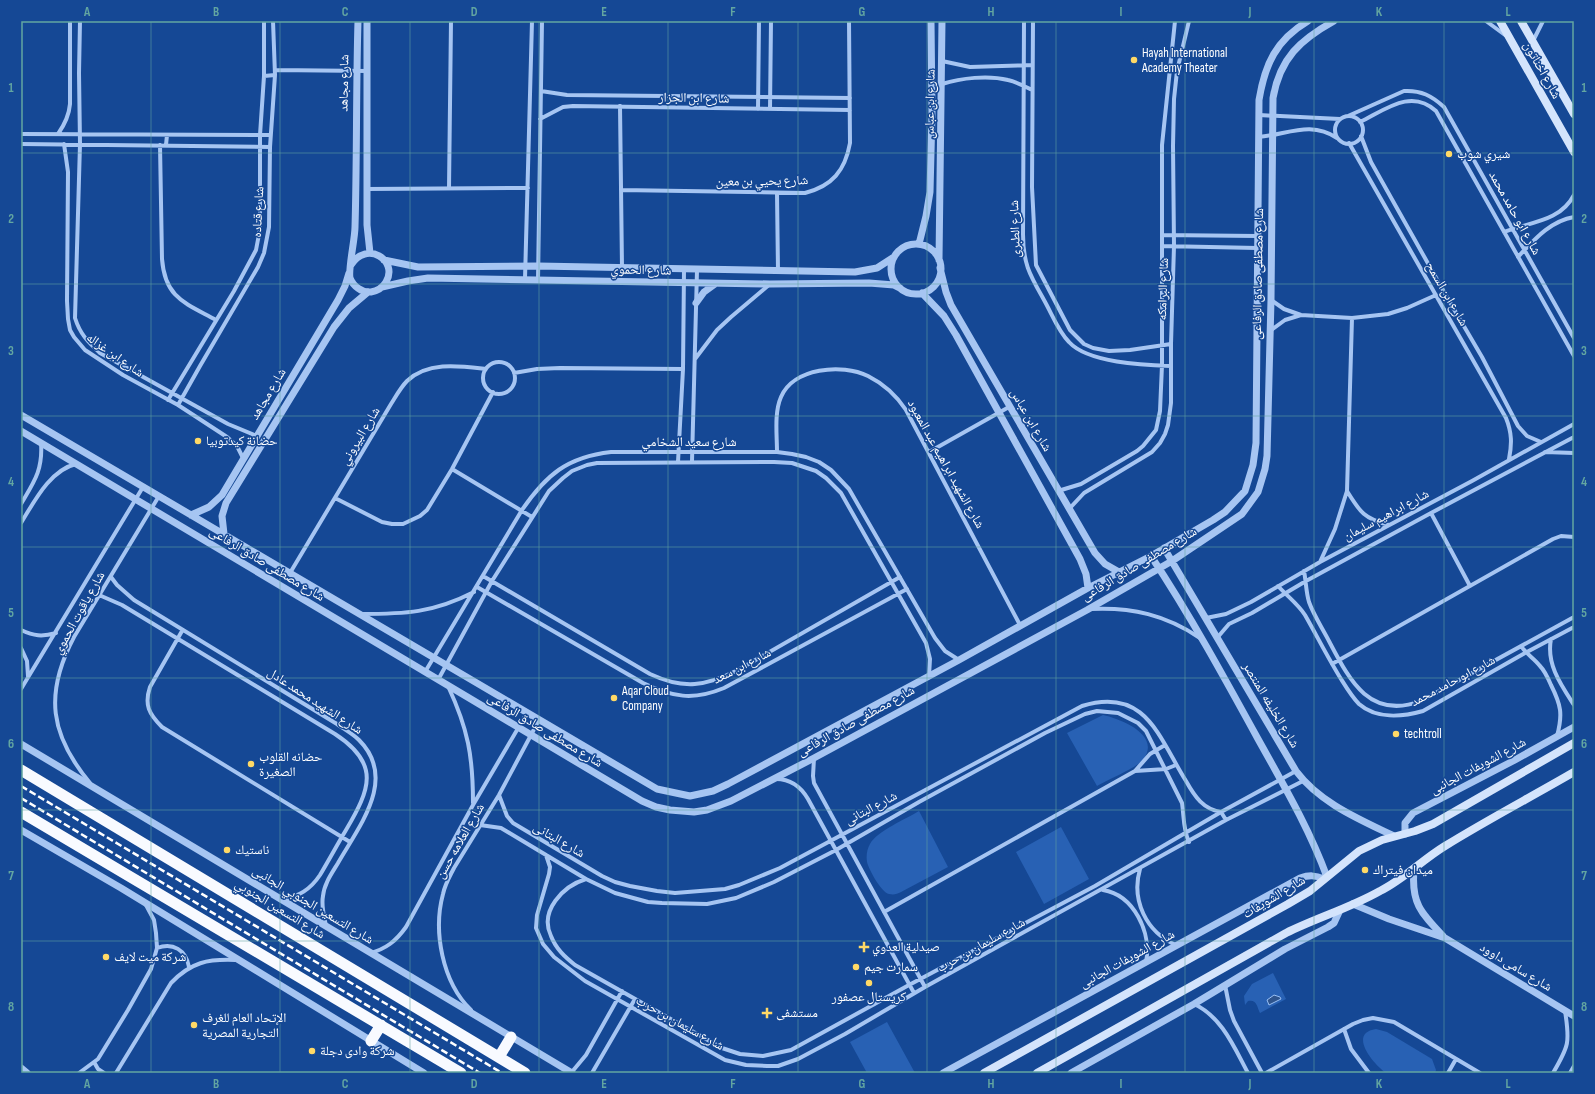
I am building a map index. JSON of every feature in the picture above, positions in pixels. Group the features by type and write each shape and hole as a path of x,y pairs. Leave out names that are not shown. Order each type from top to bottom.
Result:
{"highway":[{"name":"شارع التسعين الجنوبي","path":"24,773 525,1073"},
{"path":"21,812 461,1073"},
{"path":"371,1041 381,1025"},
{"path":"499,1057 511,1037"}],"main road":[{"name":"شارع اخناتون","path":"1500,21 1574,152"},
{"name":"شارع اخناتون","path":"1521,21 1574,114"},
{"name":"شارع الشويفات","path":"984,1073 1310,891 1359,851 1394,836 1405,834 1433,824 1574,743"},
{"path":"1037,1073 1306,923 1340,910 1381,891 1414,870 1444,846 1574,772"}],"street":[{"path":"58,134 69,115 70,21"},
{"path":"80,21 80,134"},
{"name":"شارع قتاده","path":"168,400 234,291 256,250 260,229 260,135 264,76 264,21"},
{"name":"شارع قتاده","path":"178,406 258,267 264,252 269,227 270,135 275,75 273,21"},
{"name":"شارع مجاهد","path":"191,515 209,507 219,499 345,286 350,268 355,229 356,71 358,21"},
{"name":"شارع مجاهد","path":"367,21 367,230 370,253"},
{"path":"449,188 451,21"},
{"path":"525,279 532,21"},
{"path":"538,280 542,21"},
{"path":"758,109 759,21"},
{"path":"770,109 771,21"},
{"name":"شارع يحيي بن معين","path":"621,190 805,193 815,191 826,185 836,177 843,167 848,155 850,143 848,21"},
{"name":"شارع ابن عباس","path":"918,244 926,216 930,192 932,112 931,21"},
{"name":"شارع ابن عباس","path":"939,260 942,21"},
{"name":"شارع الطبرى","path":"1024,21 1023,251 1028,272 1068,342 1084,353 1102,359 1171,366"},
{"name":"شارع الطبرى","path":"1033,21 1033,228 1036,264 1070,330 1077,339 1092,348 1109,352 1171,344"},
{"name":"شارع البرامكه","path":"1058,491 1081,484 1137,451 1147,442 1156,430 1159,420 1162,365 1162,145 1175,21"},
{"name":"شارع البرامكه","path":"1069,509 1084,493 1144,458 1160,443 1165,434 1169,415 1171,366 1174,246 1173,146 1175,81 1189,21"},
{"name":"شارع مصطفى صادق الرفاعى","path":"21,415 657,789 679,795 690,796 713,791 959,660 1088,588 1151,556 1225,512 1244,490 1250,478 1256,443 1259,100 1262,85 1272,56 1282,41 1308,21"},
{"name":"شارع مصطفى صادق الرفاعى","path":"21,431 642,800 656,807 694,812 719,806 814,758 1087,610 1172,561 1242,514 1258,492 1265,469 1267,456 1271,300 1272,115 1275,87 1289,56 1301,44 1334,21"},
{"path":"1486,21 1512,42"},
{"path":"1532,41 1543,21"},
{"path":"942,61 970,68 1032,65"},
{"path":"264,64 275,64"},
{"path":"275,70 367,72"},
{"path":"264,76 275,75"},
{"path":"942,84 962,78 1001,79 1032,90"},
{"name":"شارع ابن الجزار","path":"541,91 567,96 850,98"},
{"name":"شارع ابو حامد محمد","path":"1348,116 1404,92 1414,91 1430,96 1438,101 1446,111 1574,338"},
{"name":"شارع ابو حامد محمد","path":"1360,122 1406,101 1422,102 1430,106 1441,119 1574,356"},
{"path":"620,106 622,268"},
{"name":"شارع ابن الجزار","path":"540,119 563,107 620,106 850,110"},
{"path":"1258,137 1299,129 1310,129 1326,132 1344,143 1349,143 1356,141 1361,136 1362,129 1360,122 1355,117 1348,116 1340,119 1259,115"},
{"path":"1338,138 1335,128 1340,119"},
{"path":"21,134 270,135"},
{"name":"شارع ابن غزاله","path":"80,134 75,318 78,328 85,339 100,353 228,424 256,436"},
{"path":"153,134 153,145"},
{"path":"166,145 167,135"},
{"name":"شارع ابن السمح","path":"1361,136 1371,162 1482,357 1518,426 1528,436 1541,442"},
{"name":"شارع ابن السمح","path":"1349,143 1506,418 1512,437 1509,459"},
{"path":"21,144 270,147"},
{"name":"شارع ابن غزاله","path":"64,144 68,172 67,301 70,330 85,350 123,375 178,406 233,442 240,451 243,459"},
{"path":"160,145 162,259 163,270 168,286 178,297 216,320"},
{"path":"1162,145 1173,146"},
{"path":"367,189 528,188"},
{"path":"777,193 778,271"},
{"path":"1504,232 1535,223 1554,215 1566,206 1574,195"},
{"path":"1518,257 1542,232 1568,218 1574,217"},
{"path":"1023,227 1033,228"},
{"path":"1162,235 1257,236"},
{"path":"918,244 931,249 939,260 939,276 936,284 922,293 906,292 895,282 891,270 894,257 904,247 918,244"},
{"path":"1162,246 1258,248"},
{"path":"370,253 376,254 384,260 388,267 389,274 382,287 378,290 368,292 360,290 354,285 350,278 350,268 359,256 370,253"},
{"name":"شارع الحموي","path":"384,260 418,267 538,266 684,270 855,272 868,271 883,265 894,257"},
{"name":"شارع ابن عباس","path":"940,268 951,305 1058,491 1099,560 1119,572"},
{"path":"678,462 683,369 684,270"},
{"path":"692,461 697,270"},
{"name":"شارع الحموي","path":"382,287 428,278 715,284 870,283 900,288"},
{"path":"696,303 704,292 715,284"},
{"path":"695,359 718,330 770,284"},
{"name":"شارع مجاهد","path":"224,534 222,516 226,503 334,327 349,308 368,292"},
{"name":"شارع ابن عباس","path":"922,293 944,316 999,413 1080,559 1086,574 1088,588"},
{"path":"1271,300 1284,309 1301,315 1352,318 1388,314 1407,308 1436,295"},
{"path":"1270,330 1285,320 1301,315"},
{"path":"1320,562 1335,529 1347,491 1352,318"},
{"path":"495,363 503,363 510,366 514,373 513,384 508,390 501,393 493,392 487,388 484,381 486,369 495,363"},
{"name":"شارع البيروني","path":"290,573 391,404 407,382 416,374 431,368 446,366 486,369"},
{"path":"514,373 537,369 560,368 683,369"},
{"name":"شارع الشهيد ابراهيم عبد المعبود","path":"777,452 778,407 781,396 788,385 798,378 812,372 832,370 855,372 866,375 882,383 897,397 906,410 1020,625"},
{"path":"335,498 382,522 402,524 420,516 427,510 452,469 493,392"},
{"path":"929,452 1009,407"},
{"name":"شارع ابراهيم سليمان","path":"1206,618 1226,614 1251,602 1320,562 1574,424"},
{"path":"261,428 270,433"},
{"name":"شارع ابراهيم سليمان","path":"1218,638 1229,624 1432,512 1574,437"},
{"path":"21,504 36,479 41,462 40,443"},
{"name":"شارع سعيد الشخامي","path":"425,672 522,510 538,488 549,477 568,464 586,456 612,452 777,452 806,457 819,462 841,479 859,504 935,638 945,651 959,660"},
{"path":"1544,452 1574,453"},
{"name":"شارع سعيد الشخامي","path":"438,680 492,581 532,517 556,484 572,471 587,465 612,462 692,461 779,462 804,466 826,478 841,493 852,510 926,643 930,659 928,676"},
{"path":"21,523 40,493 57,474 76,464"},
{"path":"452,469 532,517"},
{"name":"شارع ياقوت الحموي","path":"21,689 143,487"},
{"path":"1347,491 1364,515 1371,520 1389,525"},
{"name":"شارع ياقوت الحموي","path":"94,788 66,749 58,727 55,706 58,678 65,655 99,595 159,496"},
{"path":"1432,512 1470,586"},
{"path":"1332,664 1553,539 1561,536 1574,537"},
{"name":"شارع الخليفه المنتصر","path":"1164,548 1303,781 1314,792 1330,802 1394,836"},
{"name":"شارع الخليفه المنتصر","path":"1151,556 1204,641 1287,789 1319,855 1326,878"},
{"name":"شارع ابو حامد محمد","path":"1304,571 1309,601 1339,660 1363,694 1382,704 1397,706 1413,704 1421,701 1574,617"},
{"name":"شارع ابن سعد","path":"483,576 612,653 661,679 685,685 708,683 738,670 900,577"},
{"name":"شارع الشهيد محمد عادل","path":"111,577 117,585 134,600 282,691 358,739 364,745 374,764 376,775 373,800 324,891 322,908 327,928"},
{"name":"شارع ابو حامد محمد","path":"1278,586 1301,610 1347,690 1359,704 1377,714 1387,716 1400,716 1423,711 1574,627"},
{"name":"شارع ابن سعد","path":"477,587 643,683 664,693 688,696 711,693 734,684 907,589"},
{"path":"358,614 396,614 415,612 450,603 474,592"},
{"name":"شارع الشهيد محمد عادل","path":"99,595 122,604 343,738 364,762 367,782 364,794 358,809 320,875 314,884 300,894 280,900"},
{"path":"1087,610 1122,609 1158,616 1175,622 1204,641"},
{"path":"1310,625 1318,620"},
{"path":"21,630 38,636 45,636 56,632"},
{"path":"182,630 150,687 147,696 147,704 150,713 155,720 162,726 350,842"},
{"path":"1550,640 1549,647 1551,666 1574,705"},
{"path":"1521,646 1525,653 1538,663 1544,671 1557,696 1561,708 1557,736"},
{"path":"21,648 27,661 28,676"},
{"path":"607,662 612,653"},
{"path":"448,686 462,718 471,752 473,805"},
{"path":"278,699 282,691"},
{"name":"شارع البتانى","path":"499,795 507,816 520,829 615,882 657,892 676,893 725,889 780,868 1042,726 1082,706 1105,701 1127,705 1147,718 1155,726 1165,746 1197,799 1206,807 1222,812"},
{"name":"شارع البتانى","path":"480,825 502,828 586,879 615,893 648,902 706,904 736,898 760,889 847,844 919,802 1045,733 1061,727 1085,714 1097,711 1107,711 1118,713 1138,723 1146,731 1182,803 1184,834"},
{"name":"شارع العلامه حسن","path":"369,953 380,950 394,942 406,927 473,805 527,713"},
{"name":"شارع العلامه حسن","path":"482,1019 463,1001 449,977 444,963 440,920 443,894 448,880 499,795 539,720"},
{"path":"1042,726 1045,733"},
{"name":"شارع الشويفات الجانبى","path":"1405,834 1405,823 1413,813 1514,761 1574,727"},
{"name":"شارع التسعين الجنوبي الجانبى","path":"21,744 572,1073"},
{"path":"884,912 1135,771 1150,754 1165,746"},
{"path":"814,758 814,783 925,987"},
{"path":"1135,771 1166,769 1176,765"},
{"name":"شارع سليمان بن حرب","path":"586,879 575,882 557,898 548,918 550,935 556,947 564,956 635,999 722,1048 740,1054 762,1056 791,1050 909,984 1095,886 1296,771"},
{"path":"774,779 783,779 798,786 804,792 914,993"},
{"name":"شارع سليمان بن حرب","path":"546,855 549,861 549,874 536,928 542,944 564,967 630,1007 725,1060 746,1065 778,1066 798,1059 842,1036 914,993 1054,915 1102,890 1226,820 1303,781"},
{"path":"1222,812 1226,820"},
{"path":"21,830 145,903 424,1073"},
{"path":"1184,834 1188,842"},
{"path":"1140,869 1137,893 1141,908 1155,931 1176,945"},
{"name":"شارع سامى داوود","path":"1414,870 1414,889 1419,908 1426,919 1445,938"},
{"name":"شارع الشويفات الجانبى","path":"943,1073 1300,878 1309,875 1326,878"},
{"path":"1102,890 1121,896 1131,906 1145,935 1148,949 1146,963"},
{"path":"80,1073 94,1062 128,1010 151,969 157,948 156,933 154,920 145,903"},
{"name":"شارع سامى داوود","path":"1353,904 1402,924 1445,938 1574,1016"},
{"path":"1051,910 1054,915"},
{"path":"1071,1073 1194,1004 1285,950 1328,927 1334,923 1340,910"},
{"path":"157,948 171,946 178,949 184,953 188,960 189,967"},
{"path":"116,1073 171,983 189,967 214,960 238,960"},
{"path":"1225,985 1230,1010 1234,1021 1262,1073"},
{"path":"572,1073 583,1060 622,991"},
{"path":"592,1073 635,999"},
{"path":"1194,1004 1205,1009 1219,1023 1248,1073"},
{"path":"1553,1073 1568,1045 1565,1010"},
{"path":"1266,1073 1344,1029 1363,1020 1373,1018 1394,1022 1480,1073"},
{"path":"1344,1029 1351,1048 1369,1073"},
{"path":"1448,1073 1456,1059"},
{"path":"94,1062 98,1069 104,1073"},
{"path":"1570,1073 1574,1066"},
{"path":"21,1068 27,1073"}],"shaded area":[{"path":"1103,715 1120,720 1137,730 1147,743 1147,751 1143,760 1139,763 1097,786 1067,733"},
{"path":"919,811 948,867 900,893 889,894 882,889 870,870 867,862 868,848 879,834"},
{"path":"1061,827 1089,879 1044,904 1016,852"},
{"path":"1273,973 1286,999 1260,1013 1255,1002 1248,1001 1245,1005 1244,996 1252,984"},
{"path":"1274,995 1280,997 1281,999 1269,1005 1267,1000"},
{"path":"887,1022 915,1073 867,1073 850,1042"},
{"path":"1376,1029 1387,1032 1432,1059 1436,1070 1435,1073 1386,1073 1370,1057 1363,1043 1364,1036 1368,1032"}],"railway":[{"path":"21,786 502,1073"},
{"path":"21,798 480,1073"}],"place":[{"name":"Hayah International Academy Theater","path":"1134,60"},
{"name":"شيري شوب","path":"1449,154"},
{"name":"حضانة كيدتوبيا","path":"198,441"},
{"name":"Aqar Cloud Company","path":"614,698"},
{"name":"techtroll","path":"1396,734"},
{"name":"حضانه القلوب الصغيرة","path":"251,764"},
{"name":"ناستيك","path":"227,850"},
{"name":"ميدان فيتراك","path":"1365,870"},
{"name":"صيدلية العدوي","path":"864,947"},
{"name":"شركة ميت لايف","path":"106,957"},
{"name":"سمارت جيم","path":"856,967"},
{"name":"كريستال عصفور","path":"869,983"},
{"name":"مستشفى","path":"767,1013"},
{"name":"الإتحاد العام للغرف التجارية المصرية","path":"194,1025"},
{"name":"شركة وادى دجلة","path":"312,1051"}]}
